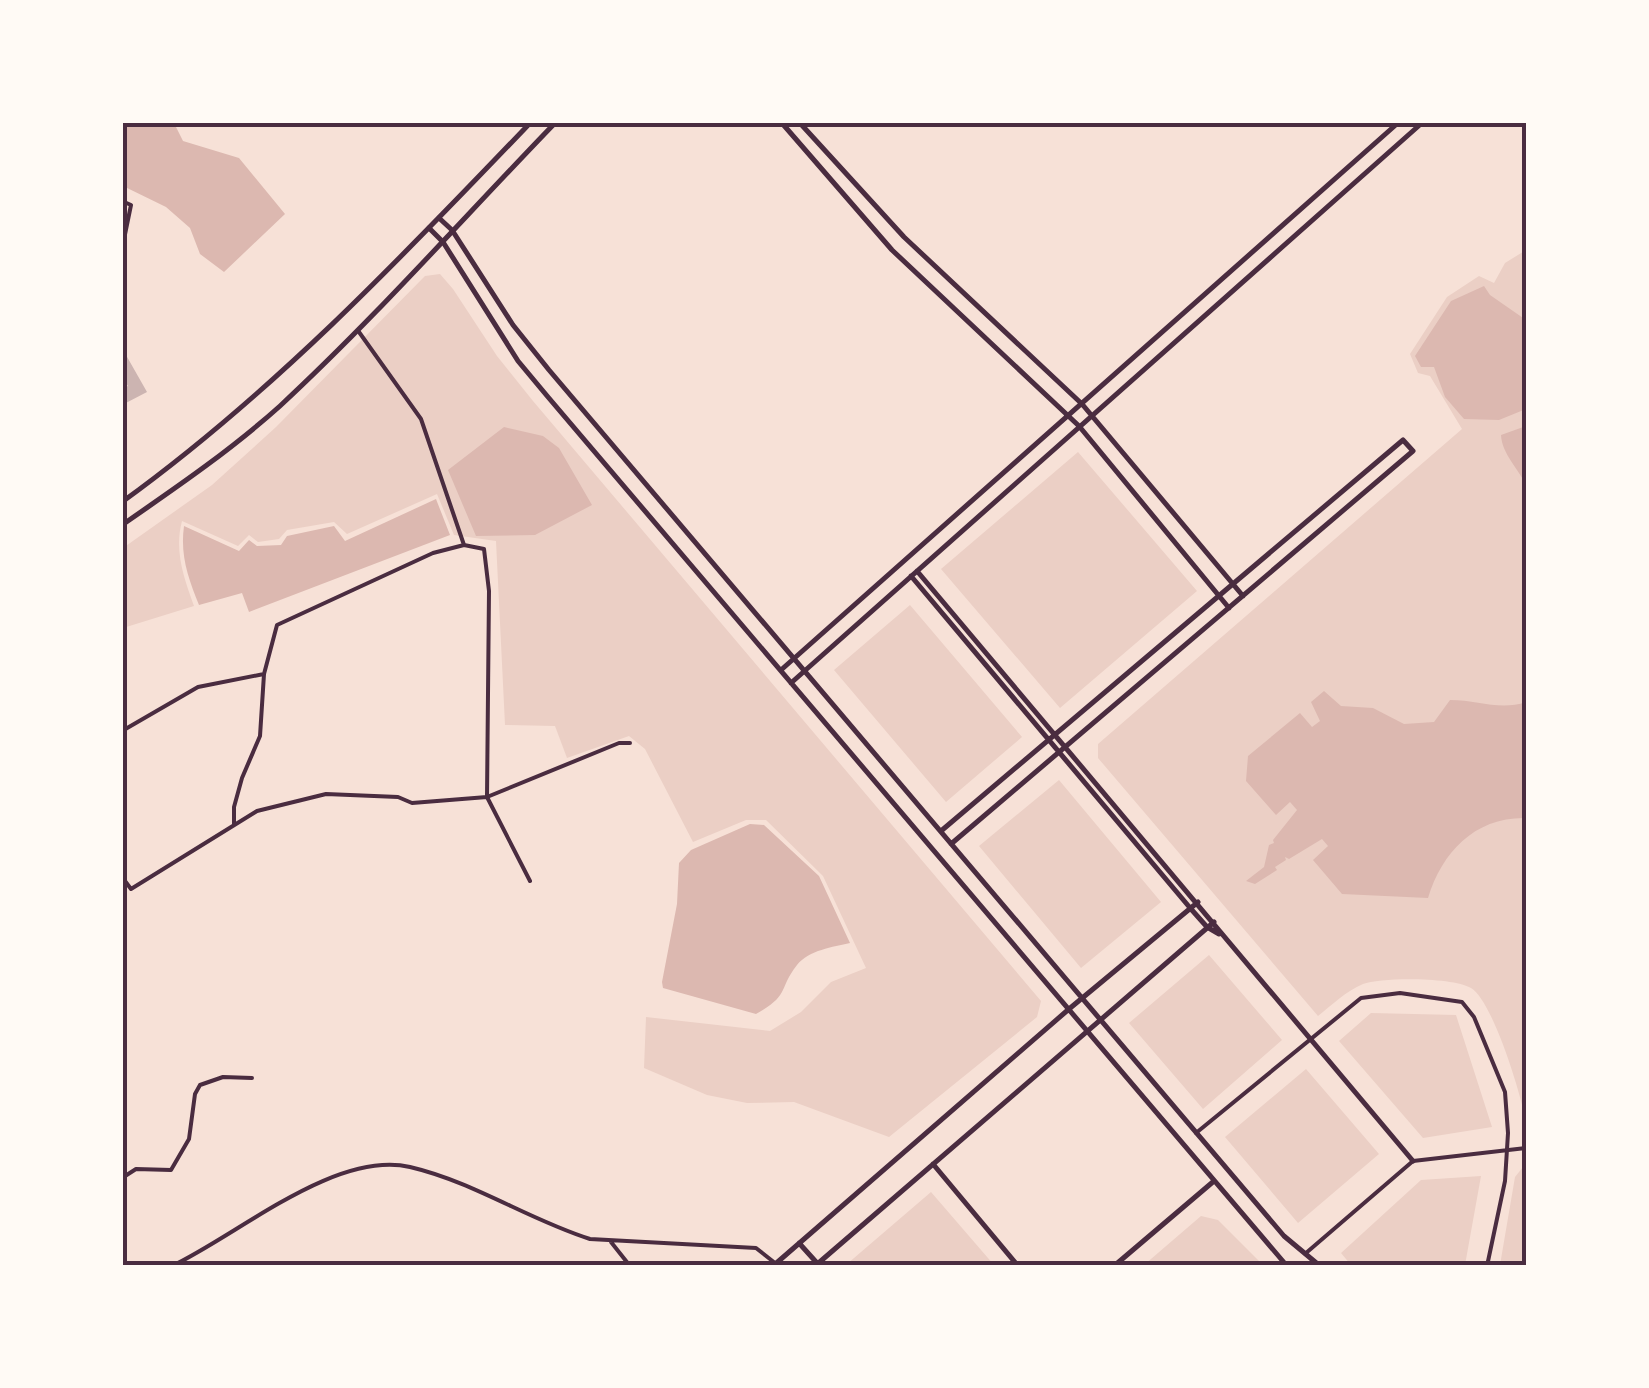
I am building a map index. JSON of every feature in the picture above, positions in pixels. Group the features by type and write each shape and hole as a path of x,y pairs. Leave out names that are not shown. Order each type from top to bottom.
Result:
{"street":[{"path":"122,502 236,414 430,228 531,122"},
{"path":"122,525 208,466 358,331 556,122"},
{"path":"781,122 892,250 1079,426 1229,608"},
{"path":"799,122 904,237 1092,414 1243,596"},
{"path":"781,670 1399,122"},
{"path":"791,682 1422,122"},
{"path":"122,201 131,206 122,249"},
{"path":"439,218 452,230 513,326 1284,1236 1320,1266"},
{"path":"430,228 443,242 518,362 1287,1266"},
{"path":"358,331 421,420 464,545"},
{"path":"940,832 1403,440 1412,452 951,844"},
{"path":"234,825 242,778 260,736 264,674 278,624 433,553 464,545 484,550 489,591 487,798 530,881"},
{"path":"914,573 1207,927 1222,936"},
{"path":"122,731 198,687 264,674"},
{"path":"122,878 132,889 257,812 326,794 398,796 412,803 487,798 619,744 630,743"},
{"path":"1062,750 1198,902 1222,936 1413,1161"},
{"path":"172,1266 291,1196 372,1164 409,1167 487,1194 566,1232 590,1239 756,1248 774,1264 1198,902"},
{"path":"800,1242 817,1265 1214,922"},
{"path":"1196,1133 1361,998 1400,993 1462,1002 1474,1017 1505,1092 1505,1181 1487,1266"},
{"path":"122,1178 136,1169 172,1170 189,1139 195,1094 200,1085 223,1077 252,1078"},
{"path":"1304,1254 1413,1161 1526,1148"},
{"path":"933,1164 1018,1266"},
{"path":"1114,1266 1214,1181"},
{"path":"609,1240 630,1266"}],"shaded area":[{"path":"122,123 174,123 183,141 239,158 285,214 224,272 200,254 190,228 166,207 123,186"},
{"path":"1526,250 1526,1123 1497,1030 1480,996 1471,988 1434,980 1372,982 1351,990 1318,1016 1098,758 1098,744 1462,429 1430,376 1418,373 1410,354 1447,297 1479,276 1494,283 1505,263"},
{"path":"440,274 533,401 1041,1001 1037,1017 889,1137 794,1102 747,1103 707,1095 644,1068 646,1017 770,1031 801,1012 831,982 866,968 823,876 766,820 746,820 693,842 645,749 629,736 567,758 555,726 505,725 496,541 454,535 437,494 347,534 334,522 287,530 279,539 258,542 249,535 238,546 182,521 180,554 194,606 123,628 123,548 212,485 276,427 425,276"},
{"path":"1484,286 1490,295 1526,320 1526,409 1499,420 1464,419 1445,397 1434,367 1421,367 1415,356 1451,301"},
{"path":"1526,426 1526,485 1507,455 1501,435"},
{"path":"504,427 543,436 559,448 592,505 535,535 476,536 448,470"},
{"path":"1078,452 1197,591 1060,708 941,569"},
{"path":"436,499 450,535 249,612 242,593 199,605 191,585 183,547 184,526 239,551 249,540 257,546 281,545 287,536 334,526 345,541"},
{"path":"910,605 1022,737 946,802 834,670"},
{"path":"1324,691 1341,706 1373,708 1404,724 1434,722 1450,700 1498,705 1526,702 1526,818 1491,824 1463,840 1442,866 1428,898 1342,894 1313,860 1328,846 1322,839 1289,859 1285,857 1275,867 1277,870 1255,884 1246,881 1264,867 1269,845 1297,810 1290,802 1276,815 1246,781 1248,756 1300,713 1312,727 1320,721 1311,702"},
{"path":"1059,780 1161,902 1081,968 979,846"},
{"path":"750,824 764,825 819,876 850,943 802,960 779,997 756,1014 663,988 662,982 677,904 679,863 691,850"},
{"path":"1209,955 1282,1040 1203,1109 1129,1023"},
{"path":"1371,1013 1456,1015 1492,1127 1423,1138 1339,1041"},
{"path":"1306,1069 1379,1154 1298,1223 1225,1137"},
{"path":"1523,1167 1526,1265 1500,1265 1515,1177"},
{"path":"1481,1176 1465,1265 1351,1265 1341,1253 1421,1180"},
{"path":"931,1192 994,1265 847,1264"},
{"path":"1201,1216 1218,1220 1263,1265 1144,1265"}],"building":[{"path":"122,348 147,392 122,405 122,389 128,386 122,377"}]}
